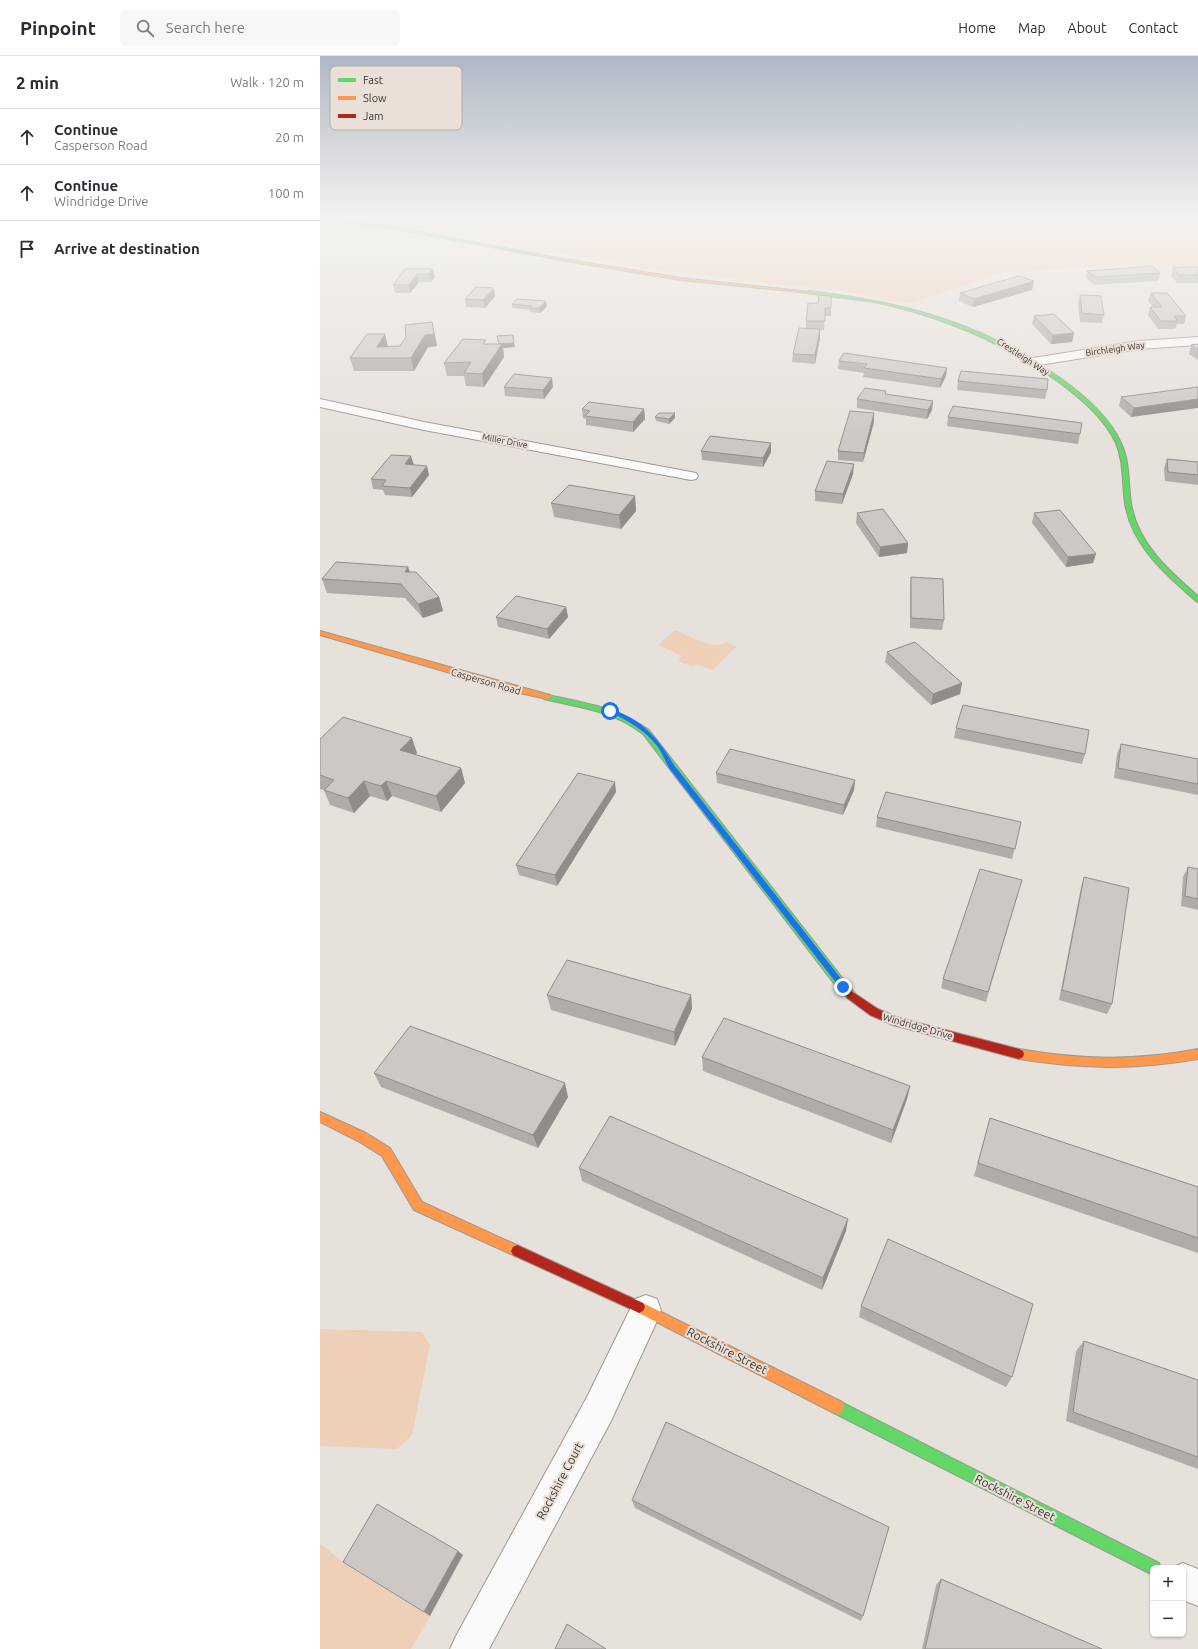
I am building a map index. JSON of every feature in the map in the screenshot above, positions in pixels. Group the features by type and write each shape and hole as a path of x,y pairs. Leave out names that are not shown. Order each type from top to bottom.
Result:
{"street":[{"name":"Crestleigh Way","path":"813,292 879,302 924,312 966,326 1011,347 1033,362 1096,411 1108,425 1124,456 1128,504 1137,529 1160,563 1198,600"},
{"name":"Birchleigh Way","path":"1033,362 1139,345 1198,341"},
{"name":"Miller Drive","path":"320,403 424,426 691,476"},
{"name":"Casperson Road","path":"320,633 518,690 610,711 618,714 649,734"},
{"name":"Windridge Drive","path":"649,734 660,745 671,766 843,987 856,1001 878,1015 897,1022 1052,1060 1087,1064 1130,1064 1168,1061 1198,1054"},
{"name":"Rockshire Street","path":"320,1117 362,1137 386,1152 418,1206 646,1310 1150,1566"},
{"name":"Rockshire Court","path":"469,1649 599,1409 646,1310"},
{"path":"1186,1582 1198,1588"}],"shaded area":[{"path":"851,292 942,292 911,303"},
{"path":"675,630 708,644 715,645 727,642 737,647 712,670 699,665 691,666 680,662 679,659 682,656 658,645"},
{"path":"320,1329 422,1332 430,1345 412,1435 397,1449 320,1446"},
{"path":"320,1544 350,1567 430,1616 411,1649 320,1649"}],"building":[{"path":"471,292 490,292 483,300 465,299"},
{"path":"962,292 996,292 974,299 960,293"},
{"path":"1151,293 1167,293 1186,316 1174,316 1178,321 1161,321 1150,307 1162,307"},
{"path":"819,295 831,296 831,308 825,308 825,321 806,321 808,303 818,303"},
{"path":"1080,295 1101,296 1104,315 1082,313"},
{"path":"517,299 546,301 539,308 530,308 532,306 512,304"},
{"path":"1054,314 1074,333 1053,335 1034,316"},
{"path":"432,322 434,334 425,335 411,358 350,358 367,334 385,334 377,347 400,346 406,337 405,325"},
{"path":"799,328 820,329 815,355 793,354"},
{"path":"513,335 514,343 499,344 497,336"},
{"path":"463,339 486,340 483,344 502,344 482,374 464,373 471,362 444,363"},
{"path":"1198,344 1198,350 1191,345"},
{"path":"844,353 947,368 941,379 864,368 867,364 839,361"},
{"path":"961,371 1048,379 1047,390 958,381"},
{"path":"514,374 552,378 543,390 504,387"},
{"path":"1198,387 1198,399 1134,408 1121,397"},
{"path":"865,388 886,391 885,394 933,401 928,410 857,399"},
{"path":"589,402 644,409 633,422 585,416 590,411 582,409"},
{"path":"953,406 1082,423 1080,434 948,417"},
{"path":"850,411 874,413 864,453 838,451"},
{"path":"659,413 675,413 669,419 655,417"},
{"path":"710,436 771,443 763,458 701,451"},
{"path":"391,455 411,456 405,464 427,466 410,488 382,486 386,480 371,479"},
{"path":"1167,459 1198,462 1198,475 1168,472"},
{"path":"827,461 854,464 843,494 815,491"},
{"path":"569,485 635,496 619,515 551,503"},
{"path":"883,509 908,543 880,547 857,513"},
{"path":"1060,510 1096,554 1068,557 1034,513"},
{"path":"336,562 408,567 405,572 416,572 439,597 418,604 401,584 322,579"},
{"path":"911,577 943,579 944,620 911,618"},
{"path":"516,596 566,607 547,629 496,617"},
{"path":"915,642 962,683 933,694 887,652"},
{"path":"963,705 1089,730 1085,754 956,728"},
{"path":"343,717 412,738 400,750 461,768 436,796 386,781 381,786 364,781 348,798 324,790 334,780 320,775 320,739"},
{"path":"1121,744 1198,759 1198,784 1118,768"},
{"path":"730,749 855,780 844,805 716,773"},
{"path":"578,773 615,782 555,875 516,865"},
{"path":"886,792 1021,822 1015,849 877,817"},
{"path":"1188,867 1198,869 1198,899 1185,896"},
{"path":"980,869 1022,880 988,992 943,979"},
{"path":"1084,877 1129,888 1112,1004 1062,990"},
{"path":"567,960 691,995 674,1032 547,995"},
{"path":"724,1018 910,1086 893,1130 702,1057"},
{"path":"410,1026 565,1083 533,1135 374,1073"},
{"path":"610,1116 848,1219 823,1278 579,1168"},
{"path":"990,1118 1198,1187 1198,1238 978,1163"},
{"path":"888,1239 1033,1304 1012,1377 861,1306"},
{"path":"1084,1341 1198,1380 1198,1457 1073,1412"},
{"path":"666,1422 889,1527 863,1616 632,1500"},
{"path":"377,1504 458,1551 424,1612 343,1562"},
{"path":"941,1579 1102,1649 925,1649"},
{"path":"567,1624 606,1649 555,1649"}],"traffic: fast":[{"path":"812,292 879,302 913,310 977,332 1008,347 1038,365 1075,392 1103,419 1119,444 1125,466 1128,504 1137,532 1154,557 1198,600"},
{"path":"547,697 612,712 635,724 646,732 843,987 851,995"},
{"path":"837,1407 1150,1566"}],"traffic: slow":[{"path":"320,633 547,697"},
{"path":"1019,1054 1086,1063 1131,1063 1198,1054"},
{"path":"320,1117 362,1137 386,1152 418,1206 517,1251"},
{"path":"639,1307 837,1407"}],"traffic: jam":[{"path":"851,995 874,1012 897,1022 1019,1054"},
{"path":"517,1251 639,1307"}],"route":[{"path":"610,711 618,714 649,734 660,745 671,766 843,987"}]}
